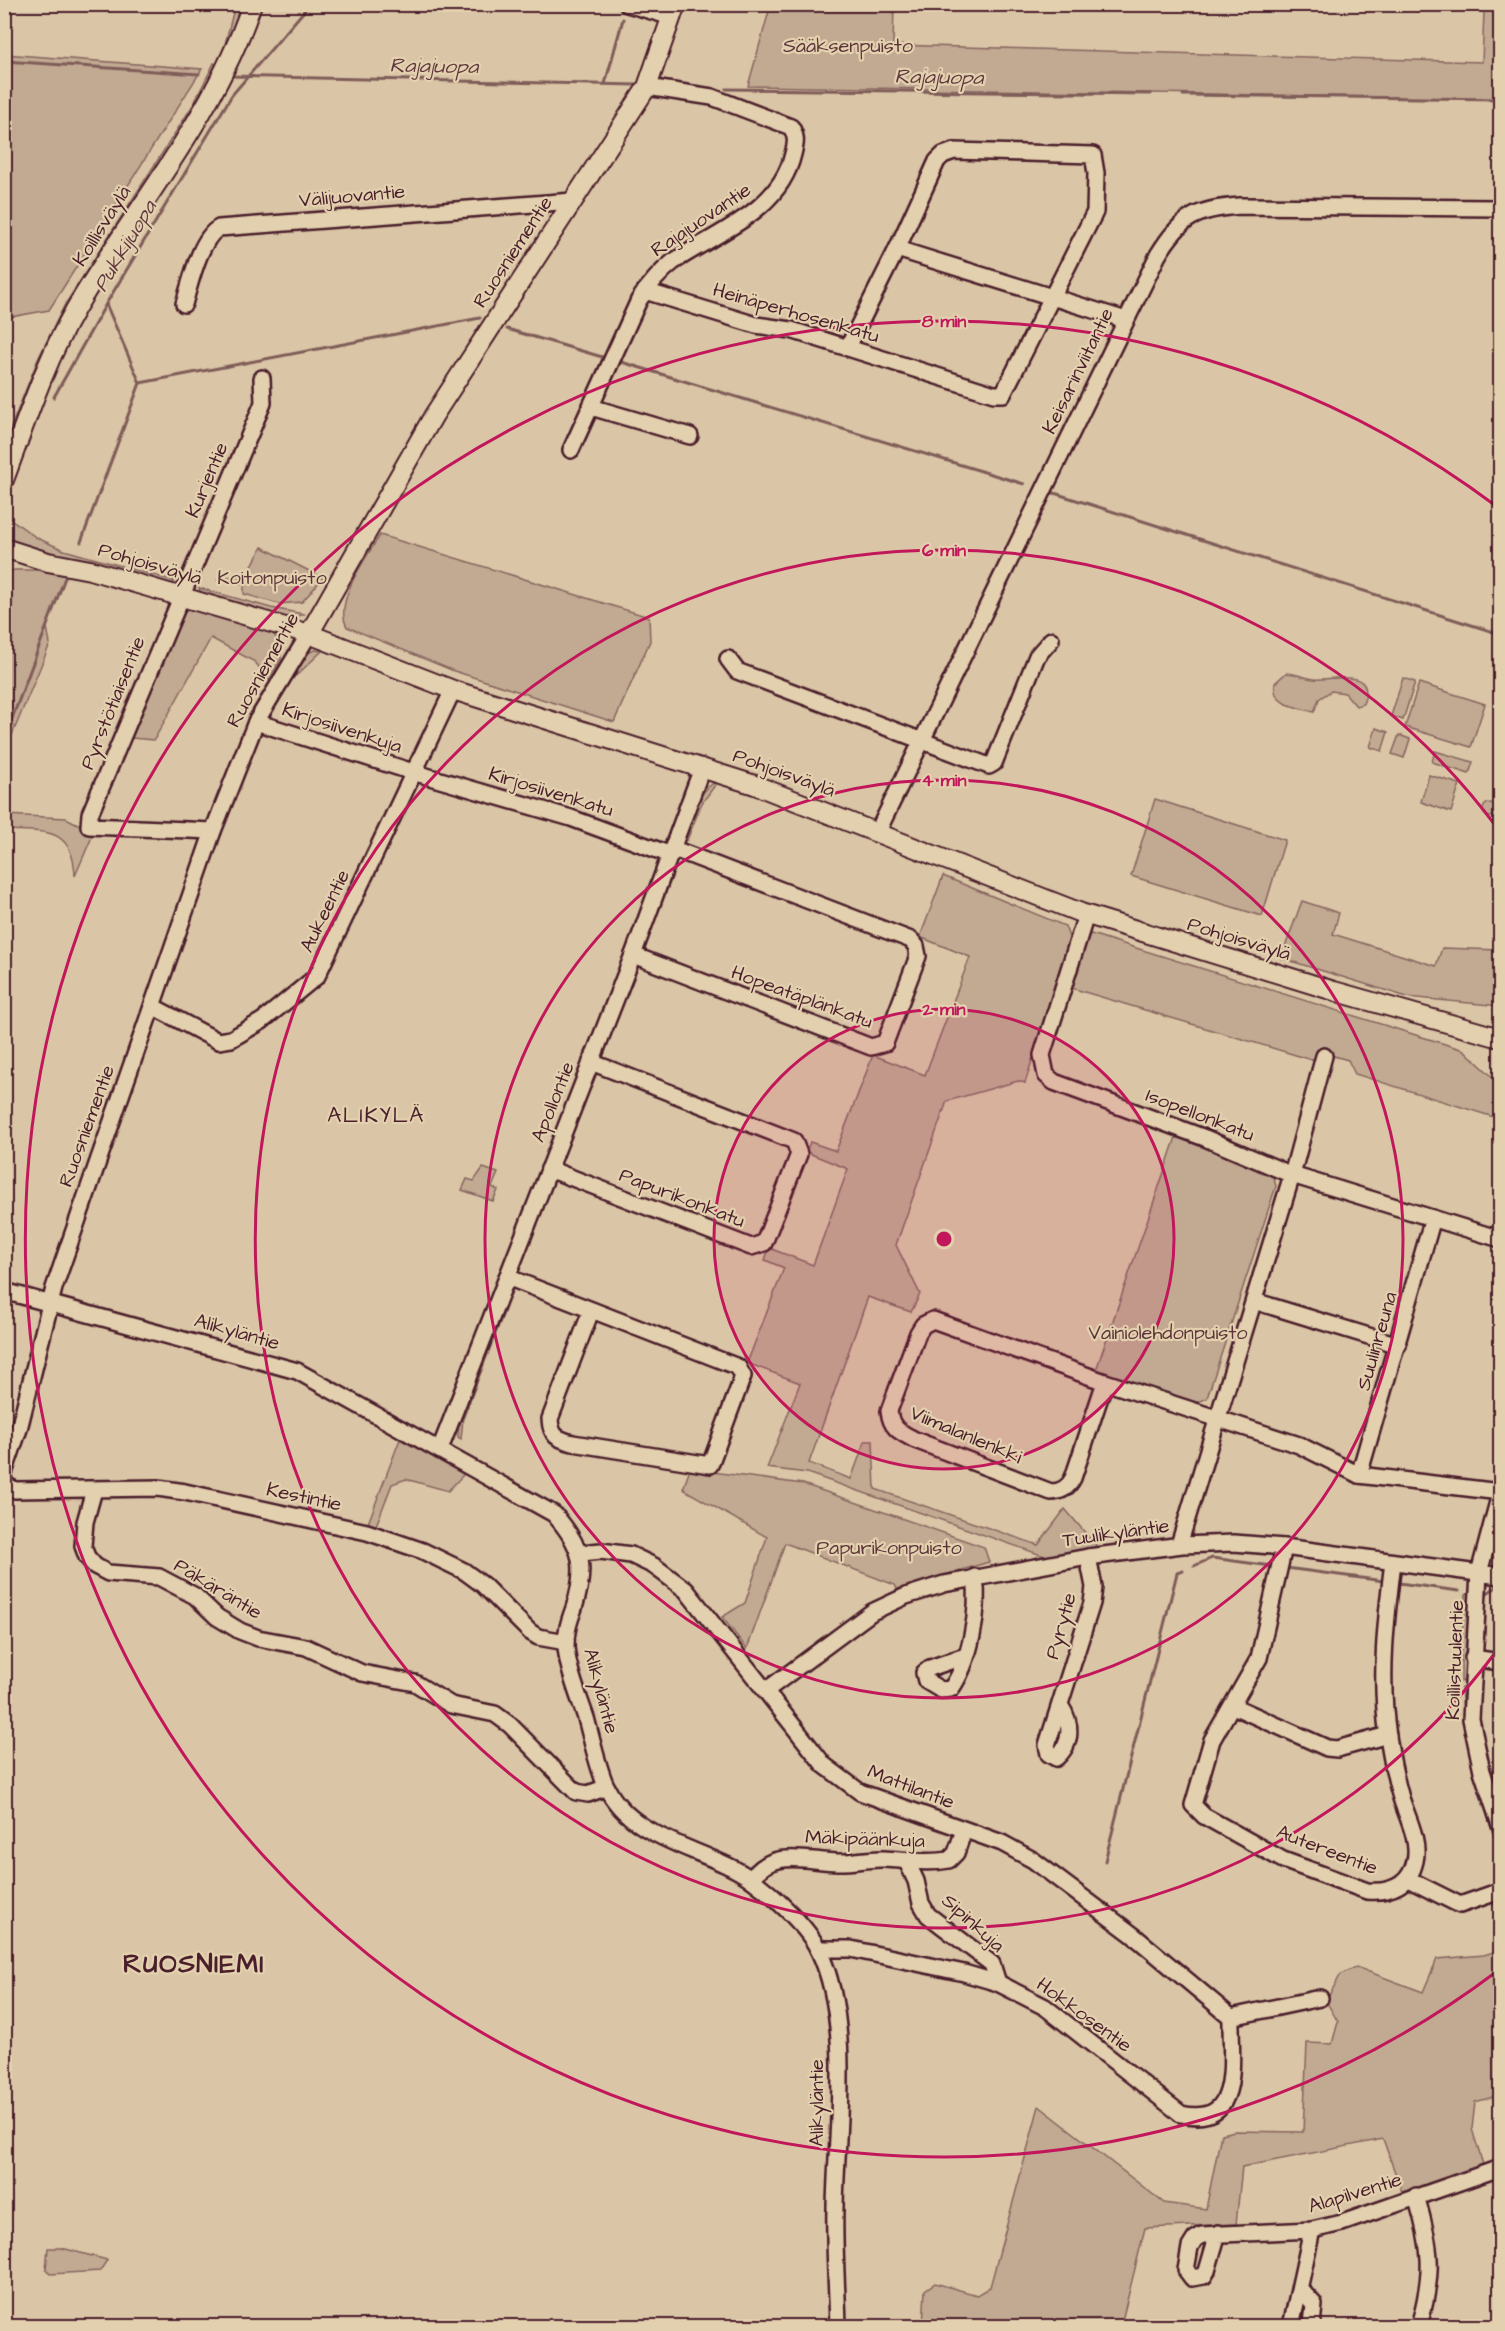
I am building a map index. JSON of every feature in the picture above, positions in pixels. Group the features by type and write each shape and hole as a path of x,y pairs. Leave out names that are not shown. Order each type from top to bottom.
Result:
{"main road":[{"name":"Koillisväylä","path":"4,480 54,350 77,307 213,93 252,4"},
{"name":"Ruosniementie","path":"309,634 434,415 647,87 674,11"},
{"name":"Pohjoisväylä","path":"4,548 48,562 90,570 309,634 453,690 755,785 1086,915 1334,991 1500,1038"},
{"name":"Pohjoisväylä","path":"4,564 48,562"}],"street":[{"path":"627,4 674,11"},
{"name":"Rajajuovantie","path":"571,450 645,291 656,277 673,263 767,201 781,186 791,162 796,136 791,127 712,96 647,87"},
{"path":"848,347 897,249 937,161 943,155 954,152 1093,155 1096,173 1095,212 1054,298"},
{"name":"Välijuovantie","path":"184,304 199,257 212,232 219,228 573,201"},
{"name":"Keisarinviitantie","path":"877,833 1126,320 1172,232 1194,215 1215,208 1500,208"},
{"path":"897,249 1126,320"},
{"name":"Heinäperhosenkatu","path":"645,291 756,325 791,330 994,394 1003,394 1054,298"},
{"name":"Kurjentie","path":"180,596 263,403 262,378"},
{"path":"591,407 690,436"},
{"name":"Pyrstötiaisentie","path":"180,596 90,814 89,826 213,831"},
{"name":"Ruosniementie","path":"4,1473 19,1429 50,1304 213,831 256,722 309,634"},
{"path":"728,659 736,671 988,766 994,763 1037,656 1052,640"},
{"name":"Aukeentie","path":"154,1007 218,1041 231,1039 262,1021 317,976 416,773 453,690"},
{"name":"Kirjosiivenkuja","path":"256,722 416,773"},
{"name":"Apollontie","path":"440,1449 633,955 702,768"},
{"name":"Kirjosiivenkatu","path":"416,773 571,818 672,852"},
{"name":"Hopeatäplänkatu","path":"633,955 871,1047 885,1043 918,956 916,946 910,940 672,852"},
{"name":"Isopellonkatu","path":"1086,915 1042,1055 1046,1075 1054,1083 1205,1138 1292,1175 1500,1239"},
{"path":"1179,1545 1292,1175 1324,1056"},
{"name":"Papurikonkatu","path":"549,1169 751,1247 764,1243 798,1154 794,1141 591,1062"},
{"name":"Suulinreuna","path":"1359,1475 1433,1218"},
{"path":"507,1277 738,1366 742,1376 710,1465 558,1440 551,1430 550,1419 591,1311"},
{"path":"4,1291 50,1304"},
{"path":"1254,1301 1398,1345"},
{"name":"Alikyläntie","path":"50,1304 297,1371 554,1514 570,1532 581,1553 579,1592 567,1628 567,1655 607,1787 632,1817 655,1832 730,1866 752,1880 781,1904 818,1949 832,1987 837,2018 838,2158 835,2207 838,2326"},
{"name":"Viimalanlenkki","path":"1105,1382 1073,1478 1070,1484 1057,1492 1051,1492 915,1440 895,1429 890,1419 889,1411 918,1333 923,1325 933,1320 1105,1382 1299,1445 1359,1475 1500,1493"},
{"name":"Kestintie","path":"4,1484 15,1490 158,1488 367,1532 423,1551 464,1570 483,1585 530,1632 538,1637 566,1642"},
{"name":"Päkäräntie","path":"94,1490 85,1522 83,1546 87,1557 95,1566 108,1573 159,1577 195,1596 218,1617 240,1631 258,1638 306,1647 362,1673 414,1683 451,1705 495,1714 510,1725 576,1792 588,1794 607,1787"},
{"name":"Koillistuulentie","path":"1500,1493 1479,1574 1471,1719 1482,1771 1500,1825"},
{"name":"Tuulikyläntie","path":"768,1689 872,1612 906,1596 975,1577 1088,1557 1179,1545 1234,1543 1284,1547 1500,1576"},
{"name":"Autereentie","path":"1284,1547 1258,1658 1212,1740 1193,1805 1204,1816 1283,1860 1367,1891 1381,1892 1395,1888 1408,1879"},
{"name":"Mattilantie","path":"581,1553 615,1552 654,1566 686,1590 768,1689 824,1765 860,1792 1002,1843 1033,1860 1133,1935 1231,2017"},
{"name":"Pyrytie","path":"1060,1705 1092,1603 1094,1587 1088,1557"},
{"path":"1393,1562 1383,1661 1388,1735 1401,1796 1414,1839 1416,1859 1408,1879 1460,1905 1500,1891"},
{"path":"965,1656 978,1614 975,1577"},
{"path":"1473,1658 1500,1662"},
{"path":"1233,1706 1327,1748 1337,1749 1388,1735"},
{"name":"Mäkipäänkuja","path":"752,1880 776,1860 804,1857 837,1862 884,1859 908,1862 949,1860 956,1853 964,1830"},
{"name":"Sipinkuja","path":"908,1862 916,1881 921,1904 928,1915 992,1964 998,1983"},
{"name":"Hokkosentie","path":"818,1949 851,1950 964,1973 998,1983 1046,2007 1181,2114 1198,2118 1214,2114 1225,2103 1229,2087 1231,2017"},
{"path":"1231,2017 1320,1998"},
{"name":"Alapilventie","path":"1218,2233 1312,2229 1342,2223 1500,2168"},
{"path":"1416,2196 1429,2239 1431,2266 1428,2292 1419,2326"},
{"path":"1291,2326 1301,2290 1312,2229"},
{"path":"1301,2290 1314,2304 1312,2326"}],"green space":[{"name":"Sääksenpuisto","path":"771,4 894,5 893,45 1482,62 1484,12 1500,5 1500,99 748,86"},
{"path":"235,5 242,5 240,20 225,44"},
{"path":"4,54 202,69 49,310 5,318"},
{"path":"214,63 216,64 208,86 75,300 5,459 5,442 38,359 64,306 193,105"},
{"path":"5,515 37,538 64,550 175,581 171,584 23,553 8,542"},
{"path":"380,535 649,617 650,641 614,722 454,671 347,627 344,605 348,592"},
{"name":"Koitonpuisto","path":"262,547 323,578 302,602 279,604 244,594 244,584 217,580 248,573"},
{"path":"49,570 66,575 47,627 50,644 5,752 5,572"},
{"path":"199,588 271,608 304,614 294,617 254,611 201,594"},
{"path":"186,608 194,608 271,632 279,640 281,659 269,680 255,662 211,638 154,740 131,738 127,744 179,616"},
{"path":"315,650 322,651 297,675 288,680 302,658"},
{"path":"1286,673 1314,679 1350,678 1358,680 1364,684 1366,692 1363,704 1356,706 1345,693 1331,691 1319,699 1314,712 1294,707 1281,701 1275,691 1275,683"},
{"path":"1403,678 1415,682 1403,720 1391,716"},
{"path":"1419,683 1485,704 1471,747 1405,727"},
{"path":"1376,728 1388,732 1382,751 1370,747"},
{"path":"1399,735 1410,739 1404,758 1392,754"},
{"path":"1435,751 1473,762 1469,774 1432,762"},
{"path":"1429,775 1460,784 1451,812 1421,802"},
{"path":"718,781 702,803 687,840 682,838 699,798 704,791"},
{"path":"1155,799 1285,840 1262,916 1131,876"},
{"path":"1487,803 1493,803 1497,810 1493,817 1487,817 1483,813 1483,807"},
{"path":"4,815 66,818 94,832 75,876 69,848 63,840 44,832 5,830"},
{"path":"672,866 676,867 644,949 643,948"},
{"path":"943,876 1065,926 1070,940 1025,1083 1018,1081 947,1101 896,1245 920,1294 911,1312 868,1297 809,1463 851,1479 865,1441 873,1441 875,1489 1038,1545 1065,1509 1099,1549 1047,1557 807,1473 767,1468 800,1383 747,1363 784,1268 765,1260 769,1248 813,1265 848,1169 806,1152 810,1142 836,1151 873,1055 925,1075 970,957 920,937"},
{"path":"1302,901 1339,913 1333,934 1436,966 1442,948 1500,950 1500,1006 1407,997 1281,958"},
{"path":"1091,934 1464,1050 1500,1084 1500,1119 1355,1074 1348,1060 1323,1053 1319,1062 1071,988 1082,940"},
{"name":"Vainiolehdonpuisto","path":"1176,1137 1272,1172 1276,1186 1207,1398 1197,1403 1096,1370"},
{"path":"483,1168 498,1173 492,1187 498,1190 493,1201 462,1190 467,1179 474,1181"},
{"path":"513,1289 463,1419 461,1439 458,1437 459,1423 507,1293"},
{"path":"400,1439 464,1474 448,1491 406,1479 392,1484 375,1528 367,1526"},
{"name":"Papurikonpuisto","path":"690,1469 803,1484 984,1547 989,1562 897,1589 895,1585 785,1543 747,1649 722,1617 745,1603 767,1537 683,1489"},
{"path":"1469,1593 1465,1680 1461,1682 1461,1641 1466,1595"},
{"path":"1461,1688 1465,1688 1483,1790 1500,1842 1500,1856 1470,1752"},
{"path":"1500,1950 1500,2026 1496,2028 1500,2041 1500,2095 1475,2102 1472,2129 1484,2168 1402,2192 1383,2139 1242,2167 1236,2224 1145,2228 1121,2325 1126,2326 923,2326 925,2290 935,2283 977,2295 990,2287 1039,2106 1164,2203 1206,2209 1221,2134 1235,2131 1303,2132 1307,2043 1332,2044 1338,2022 1326,2001 1341,1974 1356,1967 1423,1992 1437,1959 1484,1955"},
{"path":"48,2248 62,2248 107,2260 100,2271 50,2274 46,2269"}],"waterway":[{"name":"Pukkijuopa","path":"81,542 140,383 106,304 232,95 310,4"},
{"path":"605,84 623,19"},
{"name":"Rajajuopa","path":"4,61 199,74"},
{"name":"Rajajuopa","path":"230,76 637,85"},
{"name":"Rajajuopa","path":"726,89 1151,94"},
{"path":"1183,95 1500,99"},
{"path":"54,397 106,304"},
{"path":"140,383 480,318"},
{"path":"507,329 609,359"},
{"path":"618,361 1024,484"},
{"path":"4,407 8,406"},
{"path":"1051,492 1500,634"},
{"name":"Pukkijuopa","path":"4,740 66,575"},
{"path":"1194,1566 1212,1558 1271,1566"},
{"path":"1286,1568 1384,1581"},
{"path":"1105,1861 1177,1573 1183,1571"},
{"path":"1399,1583 1459,1591"},
{"path":"1487,1593 1500,1585"}],"district":[{"name":"ALIKYLÄ","path":"376,1115"},
{"name":"RUOSNIEMI","path":"194,1964"}]}
